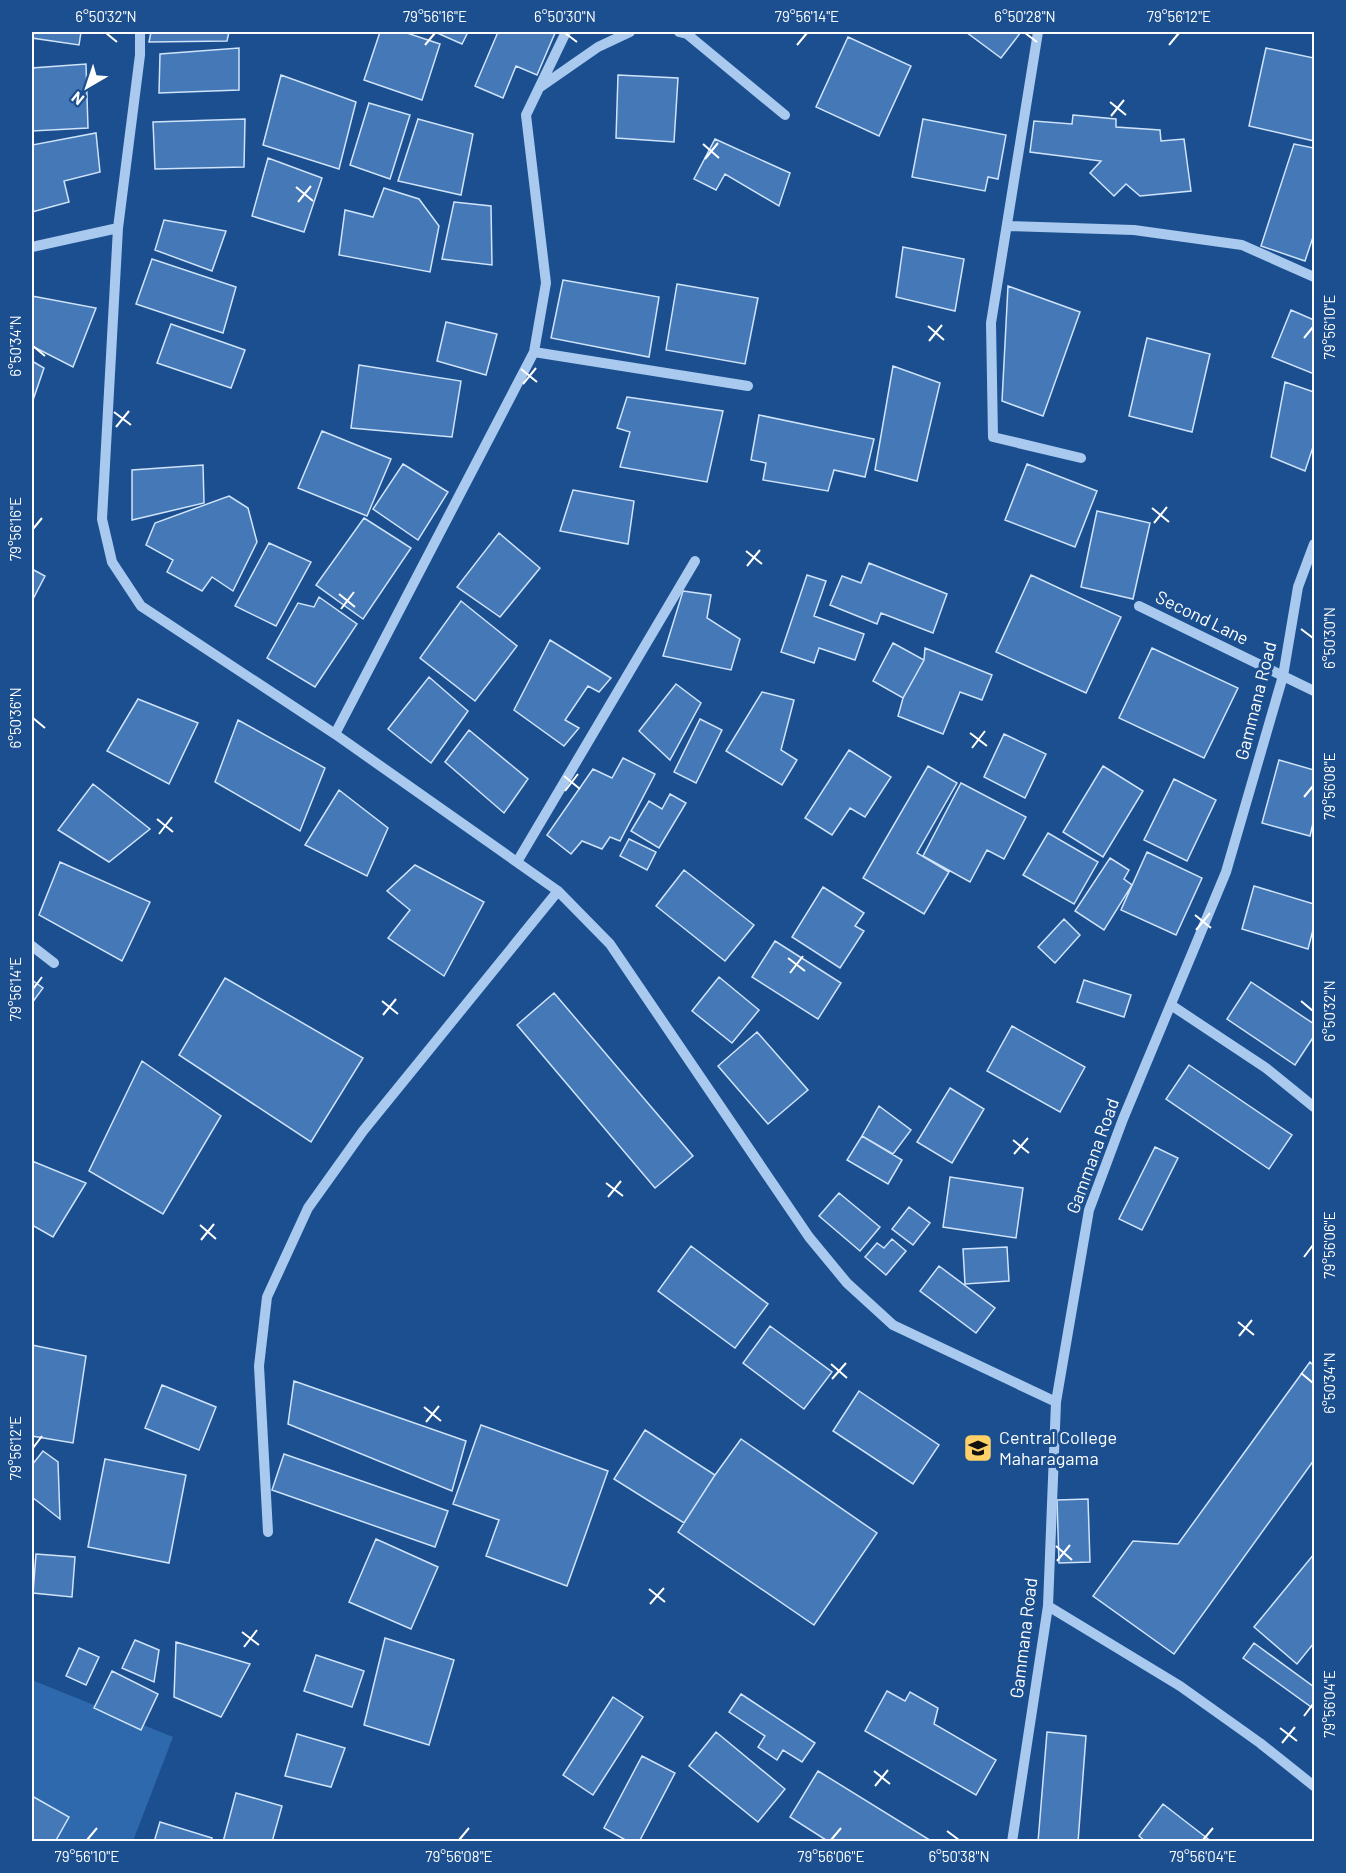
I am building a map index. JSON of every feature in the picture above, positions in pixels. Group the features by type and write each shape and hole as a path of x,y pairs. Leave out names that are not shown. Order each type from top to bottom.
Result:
{"street":[{"path":"140,32 140,55 118,228 102,519 112,562 141,606 335,735 558,891 610,944 809,1237 847,1283 893,1325 1056,1401"},
{"path":"335,735 534,352 546,284 526,115 566,32"},
{"path":"539,88 598,47 630,32"},
{"path":"679,32 687,34 785,115"},
{"path":"1038,32 991,323 993,437 1081,458"},
{"path":"1007,226 1134,230 1242,245 1314,277"},
{"path":"32,246 118,228"},
{"path":"534,352 748,387"},
{"name":"Gammana Road","path":"1012,1842 1048,1606 1056,1401 1089,1210 1123,1119 1226,872 1283,676 1298,587 1314,544"},
{"path":"517,862 695,561"},
{"name":"Second Lane","path":"1139,606 1314,691"},
{"path":"268,1532 259,1366 267,1297 308,1208 363,1131 558,891"},
{"path":"32,946 54,963"},
{"path":"1171,1005 1266,1068 1314,1107"},
{"path":"1048,1606 1180,1686 1260,1743 1314,1786"}],"shaded area":[{"path":"32,1680 173,1737 133,1841 32,1841"}],"building":[{"path":"32,32 81,32 79,45 32,38"},
{"path":"151,32 229,32 227,41 149,42"},
{"path":"380,32 404,32 440,44 422,100 364,80"},
{"path":"435,32 468,32 462,44"},
{"path":"498,32 555,33 537,75 516,66 503,98 475,86"},
{"path":"966,32 1021,32 1001,58"},
{"path":"848,37 911,66 879,136 816,107"},
{"path":"239,48 239,90 159,93 160,54"},
{"path":"1266,48 1314,58 1314,141 1249,126"},
{"path":"86,64 88,128 32,131 32,68"},
{"path":"281,75 356,102 339,169 263,145"},
{"path":"618,75 678,78 674,142 616,138"},
{"path":"369,103 410,115 390,179 350,165"},
{"path":"1073,115 1116,119 1116,127 1160,130 1161,141 1184,139 1191,191 1140,196 1126,184 1114,196 1090,173 1101,161 1030,152 1034,121 1072,124"},
{"path":"245,119 244,167 155,169 153,122"},
{"path":"418,119 473,134 461,195 398,181"},
{"path":"923,119 1006,135 998,179 988,177 985,191 912,177"},
{"path":"96,133 100,172 64,181 69,202 32,212 32,145"},
{"path":"715,139 790,173 779,206 725,174 716,190 694,179"},
{"path":"1294,144 1314,148 1314,234 1305,261 1261,246"},
{"path":"268,158 322,178 304,232 252,216"},
{"path":"384,188 419,199 439,226 430,272 339,255 345,210 373,217"},
{"path":"454,202 491,206 492,265 442,259"},
{"path":"164,220 226,231 212,271 155,250"},
{"path":"903,247 964,259 955,311 896,297"},
{"path":"152,259 236,287 223,333 136,304"},
{"path":"563,280 659,297 649,357 551,338"},
{"path":"677,284 758,298 745,364 666,350"},
{"path":"1008,286 1080,312 1043,416 1002,401"},
{"path":"32,296 96,308 73,367 32,346"},
{"path":"1291,310 1314,320 1314,374 1272,357"},
{"path":"446,322 497,334 486,375 437,361"},
{"path":"171,324 245,350 231,388 157,363"},
{"path":"1147,338 1210,354 1192,432 1129,416"},
{"path":"32,361 44,368 32,403"},
{"path":"359,365 461,381 452,437 351,428"},
{"path":"893,366 940,383 917,481 875,470"},
{"path":"1285,382 1314,392 1314,444 1305,471 1271,457"},
{"path":"627,397 723,411 707,482 620,467 630,432 617,428"},
{"path":"759,415 874,439 865,477 834,470 828,491 763,480 766,463 751,460"},
{"path":"322,431 391,459 367,516 298,488"},
{"path":"403,464 448,492 418,540 373,509"},
{"path":"1027,464 1097,491 1075,547 1005,520"},
{"path":"203,465 204,503 132,520 132,470"},
{"path":"573,490 634,501 628,544 560,531"},
{"path":"229,496 248,508 257,542 233,591 212,577 202,591 167,572 173,560 146,545 155,523"},
{"path":"1097,511 1150,523 1133,599 1081,587"},
{"path":"364,518 411,548 363,619 316,585"},
{"path":"499,533 540,568 500,617 457,587"},
{"path":"269,543 311,562 276,626 235,606"},
{"path":"869,563 947,594 933,633 881,613 877,624 830,605 842,576 861,583"},
{"path":"32,569 45,576 32,601"},
{"path":"807,575 826,581 814,616 864,634 855,660 819,648 814,663 781,652"},
{"path":"1031,575 1121,617 1086,693 996,652"},
{"path":"683,591 711,595 707,618 740,639 731,670 663,656"},
{"path":"319,597 357,624 315,687 267,658 298,603 314,607"},
{"path":"461,601 517,646 475,701 420,658"},
{"path":"550,640 611,678 599,692 588,686 565,720 579,728 564,746 514,710"},
{"path":"893,643 924,660 903,698 873,681"},
{"path":"925,648 992,675 982,700 960,692 943,734 898,716 903,698 924,660"},
{"path":"1152,648 1238,688 1204,758 1119,718"},
{"path":"429,677 468,711 431,763 388,729"},
{"path":"676,684 701,703 670,760 639,731"},
{"path":"762,692 794,700 781,750 797,760 782,785 726,751"},
{"path":"138,699 198,723 169,784 107,751"},
{"path":"700,719 722,730 696,783 674,772"},
{"path":"238,720 325,768 300,831 215,782"},
{"path":"469,730 528,779 504,813 445,762"},
{"path":"1004,734 1046,754 1025,798 984,777"},
{"path":"849,750 891,777 865,817 850,808 832,835 805,818"},
{"path":"623,758 655,774 620,841 610,837 602,849 582,841 571,854 547,835 593,769 612,778"},
{"path":"1279,760 1314,770 1314,819 1310,836 1262,823"},
{"path":"928,766 957,783 917,853 949,872 924,914 863,878"},
{"path":"1103,766 1143,791 1103,857 1063,832"},
{"path":"1174,779 1216,800 1187,861 1144,840"},
{"path":"961,783 1026,817 1004,859 987,850 970,882 923,856"},
{"path":"93,784 150,829 109,862 58,830"},
{"path":"339,790 388,828 367,876 305,845"},
{"path":"670,794 686,803 659,848 631,831 649,801 662,809"},
{"path":"1048,833 1098,862 1074,904 1023,875"},
{"path":"629,839 656,852 647,870 620,856"},
{"path":"1147,852 1202,878 1176,935 1121,910"},
{"path":"1110,858 1129,870 1124,879 1132,885 1104,930 1075,911"},
{"path":"60,862 150,902 122,961 39,915"},
{"path":"415,865 484,902 444,976 388,938 410,910 387,891"},
{"path":"684,870 754,925 725,961 656,906"},
{"path":"1254,886 1314,904 1314,926 1308,949 1242,929"},
{"path":"823,887 864,913 855,926 864,931 840,968 792,937"},
{"path":"1064,919 1080,935 1055,963 1038,947"},
{"path":"775,941 841,983 818,1019 752,977"},
{"path":"719,977 759,1010 732,1043 692,1011"},
{"path":"225,978 363,1058 311,1142 179,1055"},
{"path":"32,980 43,988 32,1003"},
{"path":"1084,980 1131,995 1124,1017 1077,1002"},
{"path":"1251,982 1314,1024 1314,1036 1295,1065 1227,1019"},
{"path":"554,993 693,1156 655,1188 517,1025"},
{"path":"1012,1026 1085,1067 1060,1112 987,1071"},
{"path":"757,1032 808,1090 768,1124 718,1066"},
{"path":"142,1061 221,1116 163,1214 89,1171"},
{"path":"1189,1065 1292,1135 1269,1169 1166,1099"},
{"path":"950,1088 984,1109 952,1163 917,1142"},
{"path":"879,1106 911,1130 893,1154 862,1136"},
{"path":"862,1136 902,1160 888,1184 847,1160"},
{"path":"1155,1147 1178,1158 1142,1230 1119,1219"},
{"path":"32,1161 86,1183 53,1237 32,1225"},
{"path":"950,1177 1023,1188 1016,1238 943,1227"},
{"path":"839,1193 880,1227 860,1251 819,1216"},
{"path":"909,1207 930,1223 913,1245 892,1229"},
{"path":"892,1239 906,1251 886,1275 865,1257 877,1243 884,1248"},
{"path":"691,1246 768,1304 735,1348 658,1291"},
{"path":"1007,1247 1009,1281 965,1284 963,1249"},
{"path":"939,1266 995,1308 976,1333 920,1291"},
{"path":"770,1326 832,1372 804,1409 743,1363"},
{"path":"32,1345 86,1356 73,1443 32,1436"},
{"path":"1310,1362 1314,1366 1314,1460 1174,1654 1093,1596 1133,1541 1178,1544"},
{"path":"294,1381 466,1441 452,1491 288,1424"},
{"path":"162,1385 216,1407 199,1450 145,1428"},
{"path":"859,1391 939,1445 913,1484 833,1431"},
{"path":"481,1425 608,1471 567,1586 486,1556 499,1520 453,1504"},
{"path":"645,1430 715,1475 684,1523 614,1479"},
{"path":"741,1439 877,1533 814,1625 678,1532"},
{"path":"43,1451 58,1462 60,1519 32,1497 32,1465"},
{"path":"284,1454 448,1511 435,1547 272,1490"},
{"path":"105,1459 186,1475 169,1563 88,1547"},
{"path":"1088,1499 1090,1562 1059,1563 1057,1500"},
{"path":"376,1539 438,1567 411,1629 349,1602"},
{"path":"36,1554 75,1557 72,1597 33,1593"},
{"path":"1314,1554 1314,1643 1297,1664 1254,1627"},
{"path":"385,1638 454,1660 429,1745 364,1725"},
{"path":"135,1640 159,1650 154,1682 122,1668"},
{"path":"176,1642 250,1664 221,1717 174,1697"},
{"path":"1254,1643 1314,1687 1314,1709 1243,1658"},
{"path":"79,1648 99,1657 86,1685 66,1676"},
{"path":"316,1655 364,1671 352,1707 304,1691"},
{"path":"112,1671 158,1694 141,1730 94,1708"},
{"path":"887,1691 905,1701 910,1692 938,1708 934,1724 996,1760 976,1795 865,1731"},
{"path":"741,1694 815,1743 802,1762 783,1750 777,1760 758,1747 765,1736 729,1712"},
{"path":"613,1697 643,1717 593,1795 563,1775"},
{"path":"716,1732 785,1789 758,1822 689,1766"},
{"path":"1047,1732 1086,1736 1078,1842 1038,1842"},
{"path":"297,1734 345,1748 331,1787 285,1776"},
{"path":"642,1756 675,1773 639,1842 629,1842 604,1828"},
{"path":"818,1771 933,1842 829,1842 790,1817"},
{"path":"236,1793 282,1806 272,1842 223,1842"},
{"path":"32,1796 69,1817 55,1842 32,1842"},
{"path":"1163,1804 1212,1842 1146,1842 1139,1836"},
{"path":"160,1822 212,1838 211,1842 154,1842"}],"place":[{"name":"Central College Maharagama","path":"978,1448"}]}
